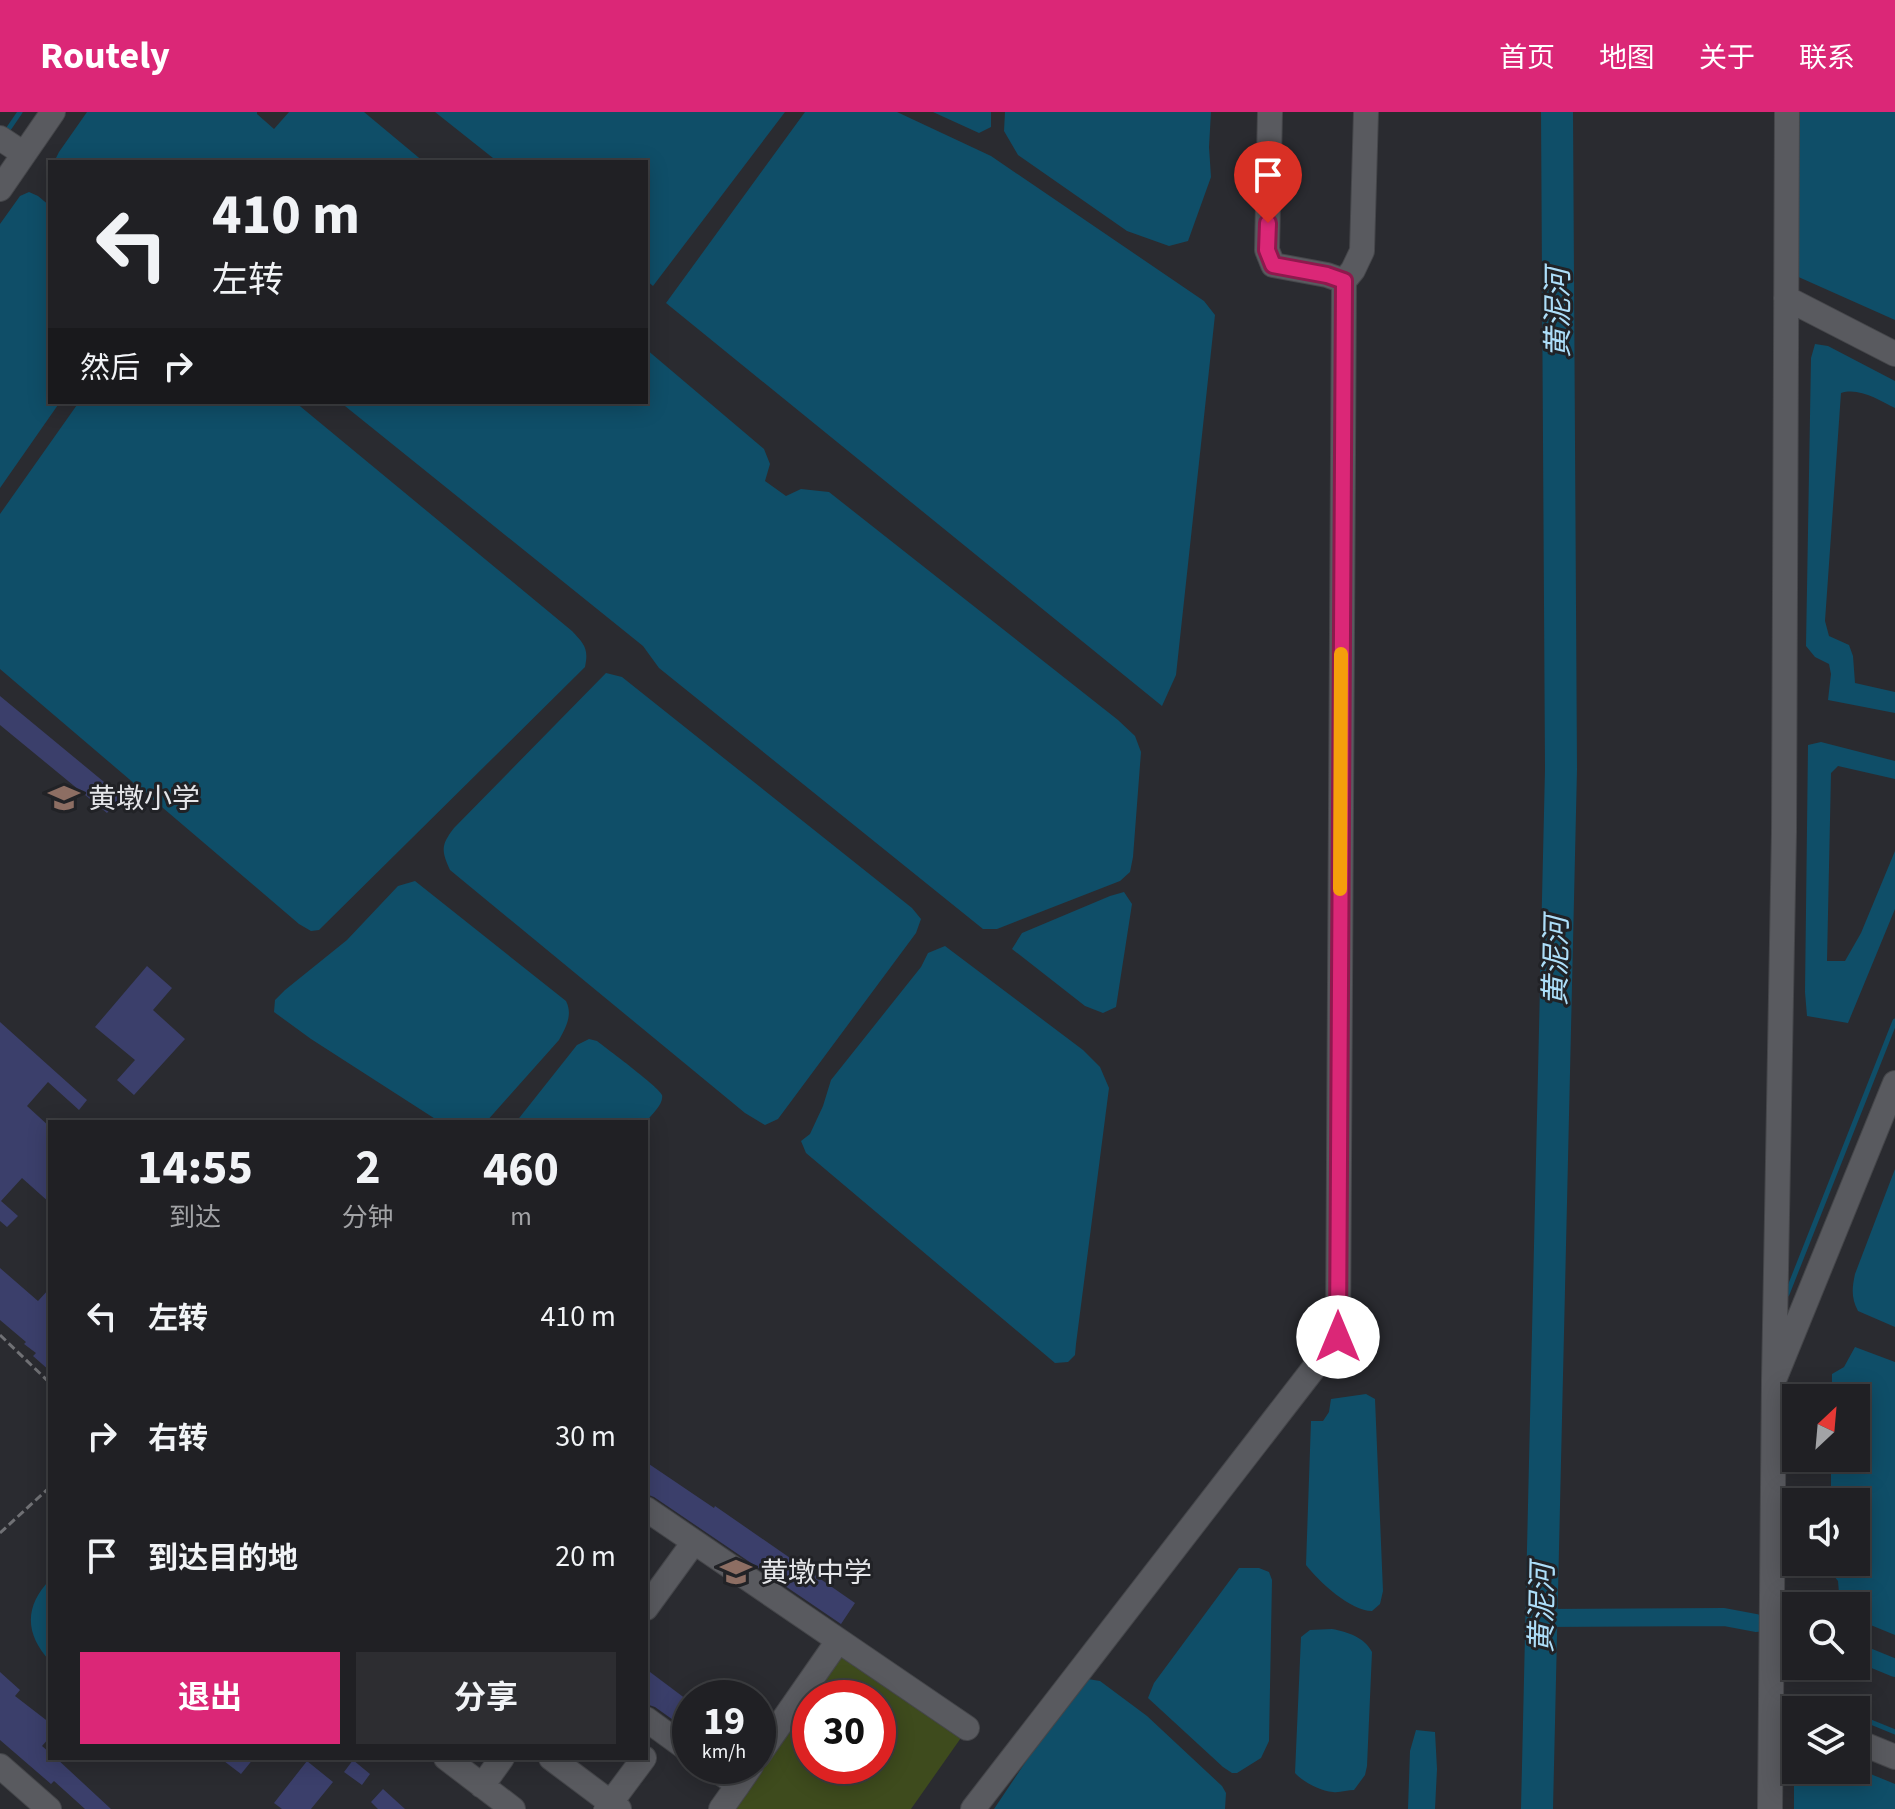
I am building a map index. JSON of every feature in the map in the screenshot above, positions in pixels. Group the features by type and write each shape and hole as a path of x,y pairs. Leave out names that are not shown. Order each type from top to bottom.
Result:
{"street":[{"path":"0,189 11,145 53,112"},
{"path":"1270,112 1267,250 1273,265 1344,281"},
{"path":"973,1809 1338,1337 1344,281 1362,251 1366,112"},
{"path":"1770,1809 1784,832 1787,112"},
{"path":"1786,298 1895,354"},
{"path":"1774,1380 1895,1083"},
{"path":"648,1510 967,1728"},
{"path":"648,1601 654,1580 694,1542"},
{"path":"776,1730 838,1641"},
{"path":"1771,1705 1782,1709"},
{"path":"648,1747 655,1725 672,1738"},
{"path":"1870,1747 1895,1757"},
{"path":"449,1760 513,1809"},
{"path":"482,1786 501,1760"},
{"path":"553,1760 612,1807 642,1760"},
{"path":"0,1766 49,1809"},
{"path":"721,1809 738,1784"}],"path":[{"path":"0,1335 48,1381"},
{"path":"0,1533 48,1489"}],"green space":[{"path":"839,1652 881,1680 820,1680"},
{"path":"896,1690 963,1735 911,1809 730,1809 747,1784 776,1784 776,1743 792,1720 792,1784 896,1784"}],"water":[{"path":"87,112 257,112 274,129 289,112 364,112 422,160 55,160"},
{"path":"435,112 785,112 653,286 648,282 648,160 495,160"},
{"path":"805,112 897,112 991,156 1204,301 1215,315 1176,675 1162,706 666,303"},
{"path":"933,112 991,112 991,127 979,133"},
{"path":"1005,112 1211,112 1211,177 1188,241 1169,246 1127,231 1018,155 1004,131"},
{"path":"1797,112 1895,112 1895,320 1794,275"},
{"path":"29,192 48,204 48,404 59,404 0,488 0,224 20,196"},
{"path":"1815,344 1828,346 1895,381 1895,408 1862,393 1841,393 1825,621 1829,636 1849,645 1855,683 1895,692 1895,713 1828,700 1829,664 1815,657 1806,646 1811,358"},
{"path":"648,351 764,449 770,464 765,481 786,496 801,489 829,492 1135,736 1141,752 1130,872 1120,881 997,929 983,929 659,668 643,646 342,404 648,404"},
{"path":"78,404 297,404 572,631 584,647 585,667 319,930 311,931 0,669 0,514"},
{"path":"606,673 622,677 912,908 921,919 916,933 778,1119 765,1125 745,1113 450,870 445,857 445,843 454,828"},
{"path":"1821,742 1895,761 1895,779 1838,766 1831,773 1827,961 1845,961 1861,933 1895,851 1895,909 1848,1023 1807,1016 1808,745"},
{"path":"415,881 566,1001 568,1006 568,1021 559,1040 488,1120 437,1120 274,1012 275,1000 347,940 398,886"},
{"path":"1124,892 1132,904 1116,1007 1103,1013 1085,1006 1012,949 1022,933"},
{"path":"945,946 1083,1050 1100,1067 1109,1088 1075,1355 1068,1362 1055,1363 806,1153 801,1141 810,1134 831,1080 921,967 928,953"},
{"path":"589,1039 597,1041 662,1095 659,1106 648,1120 518,1120 577,1045"},
{"path":"1895,1169 1895,1327 1858,1311 1853,1284"},
{"path":"1855,1347 1895,1362 1895,1635 1870,1625 1870,1592 1839,1592 1834,1576 1870,1576 1870,1488 1831,1488 1831,1472 1870,1472 1870,1384 1832,1384 1832,1374 1844,1367"},
{"path":"1366,1394 1375,1399 1383,1591 1380,1604 1372,1611 1345,1601 1306,1565 1311,1421 1323,1421 1329,1412 1331,1399"},
{"path":"1239,1568 1259,1568 1269,1572 1272,1580 1269,1741 1261,1758 1232,1773 1148,1698 1154,1683"},
{"path":"48,1582 48,1658 36,1641 31,1620 32,1610"},
{"path":"1332,1629 1355,1636 1365,1642 1372,1652 1365,1775 1354,1790 1335,1792 1312,1786 1295,1773 1301,1637 1310,1630"},
{"path":"1082,1678 1100,1681 1147,1716 1222,1786 1226,1793 1225,1809 994,1809"},
{"path":"1416,1730 1435,1732 1435,1809 1408,1809 1410,1751"},
{"path":"1870,1774 1895,1784 1895,1809 1794,1809 1794,1784 1870,1784"}],"building":[{"path":"0,696 121,796 107,813 0,725"},
{"path":"147,966 172,988 153,1010 185,1039 134,1095 117,1080 135,1060 95,1027"},
{"path":"0,1022 87,1100 79,1110 48,1082 27,1106 48,1125 48,1201 22,1178 1,1201 18,1216 7,1227 0,1221"},
{"path":"0,1268 38,1301 48,1290 48,1369 33,1356 36,1353 24,1344 26,1342 0,1320"},
{"path":"648,1463 855,1603 841,1624 648,1495"},
{"path":"648,1670 672,1688 672,1719 648,1705"},
{"path":"0,1672 20,1690 15,1696 48,1721 48,1739 42,1746 48,1751 48,1760 58,1760 111,1809 85,1809 0,1740"},
{"path":"223,1760 252,1760 241,1774"},
{"path":"353,1760 370,1774 362,1785 344,1772"},
{"path":"307,1761 333,1782 311,1809 282,1809 274,1803"},
{"path":"383,1789 405,1809 378,1809 371,1802"}],"waterway":[{"path":"5,134 20,112"},
{"name":"黄泥河","path":"1537,1809 1561,769 1557,112"},
{"path":"1787,1294 1895,1021"},
{"path":"1541,1618 1724,1617 1756,1623"},
{"path":"1870,1658 1895,1668"},
{"path":"1870,1722 1895,1732"}],"slow traffic":[{"path":"1340,889 1341,654"}],"place":[{"name":"黄墩小学","path":"64,798"},
{"name":"黄墩中学","path":"736,1572"}],"route":[{"path":"1268,223 1267,250 1273,265 1344,281 1338,1337"}]}
